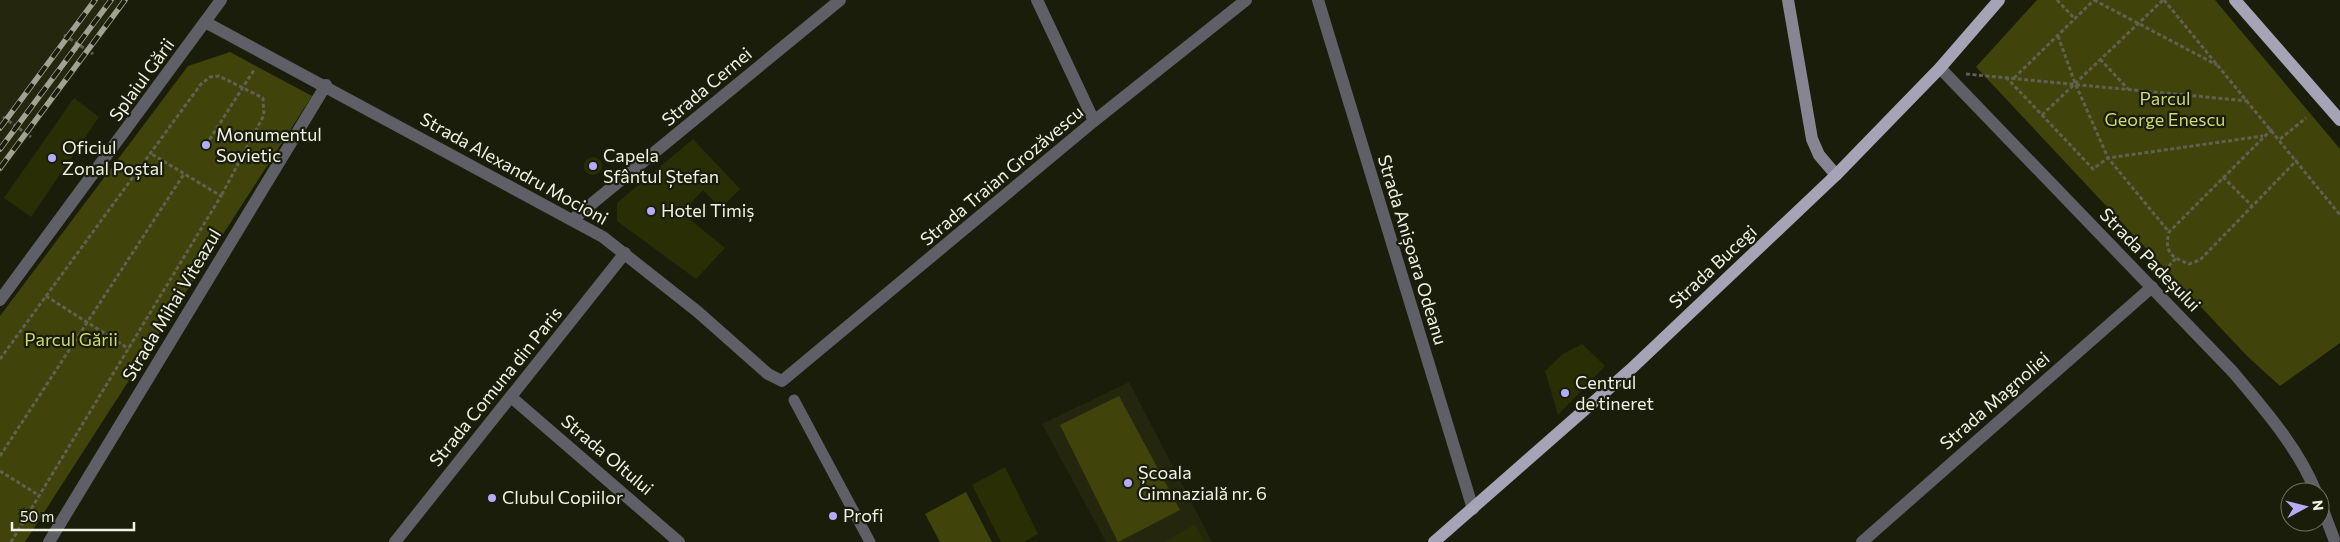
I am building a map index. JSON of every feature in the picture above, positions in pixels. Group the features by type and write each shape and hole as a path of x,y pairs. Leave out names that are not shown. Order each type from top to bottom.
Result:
{"main road":[{"path":"1788,0 1812,139 1819,155 1836,175"},
{"name":"Strada Bucegi","path":"1434,542 1473,510 1630,370 1836,175 1940,68 1999,0"},
{"path":"2235,0 2340,120"}],"street":[{"name":"Splaiul Gării","path":"0,300 221,0"},
{"name":"Strada Cernei","path":"572,220 840,0"},
{"path":"1037,0 1094,122"},
{"name":"Strada Traian Grozăvescu","path":"782,381 786,380 1094,122 1246,0"},
{"name":"Strada Anișoara Odeanu","path":"1318,0 1473,510"},
{"name":"Strada Alexandru Mocioni","path":"205,22 326,85 572,220 625,253 698,312 768,374 782,381"},
{"name":"Strada Padeșului","path":"1940,68 2233,372 2273,420 2311,482"},
{"name":"Strada Mihai Viteazul","path":"49,542 326,85"},
{"name":"Strada Comuna din Paris","path":"395,542 625,253"},
{"name":"Strada Magnoliei","path":"1862,542 2152,287"},
{"name":"Strada Oltului","path":"511,396 679,542"},
{"path":"794,400 870,542"}],"path":[{"path":"2057,0 2075,20"},
{"path":"2014,78 2094,0 2219,66"},
{"path":"2042,115 2163,0 2272,129 2340,215"},
{"path":"64,35 93,54"},
{"path":"2058,36 2075,83 2108,158 2169,232"},
{"path":"2100,59 2128,89"},
{"path":"206,145 254,70"},
{"path":"1963,74 2075,83 2248,101"},
{"path":"0,359 201,84 210,77 219,76 263,98 264,115 221,196 12,542"},
{"path":"2006,77 2093,169 2108,158 2265,136"},
{"path":"3,118 31,138"},
{"path":"2280,139 2306,118"},
{"path":"2272,129 2169,232 2166,244 2170,252 2176,258 2189,264 2200,260 2297,160"},
{"path":"150,153 221,196"},
{"path":"0,456 184,174"},
{"path":"2224,177 2252,206"},
{"path":"2152,287 2176,258"},
{"path":"46,296 129,349"},
{"path":"0,471 40,496"}],"shaded area":[{"path":"0,0 129,0 0,175"},
{"name":"Școala Gimnazială nr. 6","path":"1129,382 1212,542 1106,542 1042,424"}],"green space":[{"name":"Parcul George Enescu","path":"2037,0 2215,0 2340,149 2340,343 2280,386 2247,356 1976,67"},
{"name":"Parcul Gării","path":"230,52 312,96 25,542 0,542 0,316 188,66"},
{"path":"1119,396 1180,510 1118,542 1060,425"},
{"path":"966,492 992,542 940,542 925,514"}],"building":[{"name":"Oficiul Zonal Poștal","path":"74,98 99,117 31,217 4,198"},
{"name":"Hotel Timiș","path":"693,139 740,189 721,208 703,190 682,213 725,248 696,279 617,221 617,203"},
{"name":"Capela Sfântul Ștefan","path":"593,157 599,160 602,166 599,172 593,175 587,172 584,166 587,160"},
{"name":"Centrul de tineret","path":"1582,344 1605,366 1558,415 1545,371 1563,354"},
{"path":"1005,467 1038,534 1024,542 1001,542 972,485"},
{"path":"1195,524 1205,542 1164,542"}],"railway":[{"path":"0,128 95,0"},
{"path":"0,149 111,0"},
{"path":"0,168 125,0"}],"place":[{"name":"Monumentul Sovietic","path":"206,145"},
{"name":"Oficiul Zonal Poștal","path":"52,158"},
{"name":"Capela Sfântul Ștefan","path":"593,166"},
{"name":"Hotel Timiș","path":"651,211"},
{"name":"Centrul de tineret","path":"1565,393"},
{"name":"Școala Gimnazială nr. 6","path":"1128,483"},
{"name":"Clubul Copiilor","path":"492,498"},
{"name":"Profi","path":"833,516"}]}
